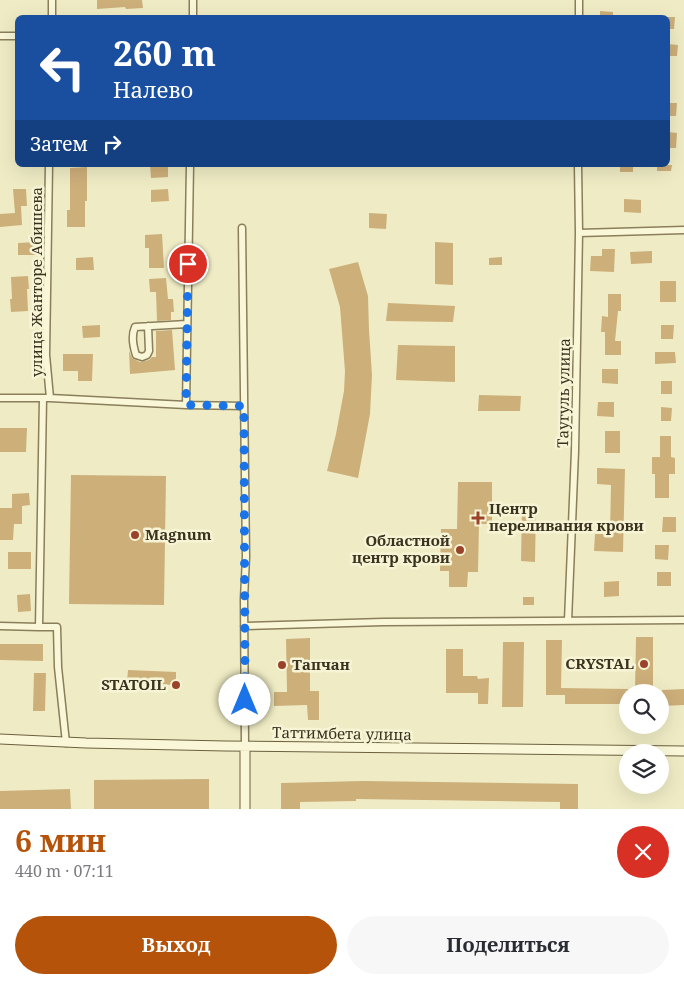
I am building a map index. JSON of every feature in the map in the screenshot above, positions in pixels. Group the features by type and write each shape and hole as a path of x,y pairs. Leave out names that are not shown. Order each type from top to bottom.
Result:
{"main road":[{"name":"Таттимбета улица","path":"0,739 245,746 684,751"},
{"path":"245,746 245,809"}],"street":[{"path":"52,0 52,15"},
{"path":"193,0 193,15"},
{"path":"579,0 579,15"},
{"path":"0,36 15,36"},
{"name":"улица Жанторе Абишева","path":"49,167 46,355 50,398"},
{"path":"186,405 190,167"},
{"name":"Таугуль улица","path":"568,621 576,451 578,167"},
{"path":"242,228 246,557 244,599 245,746"},
{"path":"579,233 684,230"},
{"path":"148,326 149,352 142,357 136,355 133,347 135,327 148,326 187,324"},
{"path":"0,398 50,398 244,406"},
{"path":"39,627 43,398"},
{"path":"244,626 382,622 684,620"},
{"path":"0,626 57,627 58,667 66,742"}],"building":[{"path":"97,0 142,0 143,8 97,9"},
{"path":"600,11 613,12 613,15 600,15"},
{"path":"670,17 675,17 674,29 670,29"},
{"path":"670,44 678,45 677,56 670,56"},
{"path":"670,103 677,103 676,116 670,116"},
{"path":"670,132 677,133 676,148 670,148"},
{"path":"672,165 671,171 657,171 657,167 670,167"},
{"path":"87,167 85,227 67,227 67,210 70,210 70,168"},
{"path":"150,167 168,167 168,177 151,178"},
{"path":"620,167 633,167 633,172 620,172"},
{"path":"13,189 26,189 27,206 21,206 22,225 0,227 0,214 15,213"},
{"path":"168,189 169,201 151,202 151,190"},
{"path":"624,199 641,200 641,213 624,212"},
{"path":"369,213 387,214 386,229 369,228"},
{"path":"162,234 164,268 149,268 149,248 145,248 145,235"},
{"path":"35,242 36,255 18,255 18,243"},
{"path":"435,242 453,243 453,285 435,284"},
{"path":"602,249 615,249 614,272 590,271 591,256 602,256"},
{"path":"652,251 652,263 631,264 630,252"},
{"path":"93,257 94,270 76,270 76,258"},
{"path":"502,257 502,265 489,265 489,258"},
{"path":"358,262 368,296 372,375 370,414 358,478 327,471 344,391 345,371 340,307 329,269"},
{"path":"28,276 28,311 11,312 11,277"},
{"path":"166,278 168,299 173,299 174,312 171,312 171,320 157,321 156,292 150,292 149,279"},
{"path":"660,281 676,281 676,302 660,302"},
{"path":"608,294 621,294 621,311 618,311 615,341 621,341 621,355 605,355 605,332 601,332 602,316 608,317"},
{"path":"388,303 455,306 453,322 386,321"},
{"path":"100,325 100,337 83,338 82,326"},
{"path":"661,325 674,325 673,339 661,339"},
{"path":"172,330 175,370 130,374 129,351 132,358 140,362 156,357 156,331"},
{"path":"398,345 455,346 455,382 396,380"},
{"path":"655,352 675,352 676,363 655,364"},
{"path":"63,354 93,354 92,381 78,381 78,371 63,371"},
{"path":"602,369 618,369 618,384 602,383"},
{"path":"661,381 672,381 672,394 661,394"},
{"path":"479,395 521,396 520,411 478,411"},
{"path":"598,402 614,402 614,417 597,416"},
{"path":"661,407 672,408 671,421 661,421"},
{"path":"0,428 27,428 26,452 0,452"},
{"path":"605,431 620,431 620,453 605,453"},
{"path":"660,436 671,436 671,457 675,458 675,474 669,474 669,498 655,498 655,474 652,474 652,457 660,457"},
{"path":"597,468 625,469 623,552 594,551 595,534 610,534 611,485 597,484"},
{"name":"Magnum","path":"71,475 166,476 164,605 69,604"},
{"name":"Областной центр крови","path":"458,482 492,482 492,524 479,524 478,572 468,572 467,587 449,587 449,571 440,571 441,529 457,529"},
{"path":"29,493 30,505 22,506 22,524 14,524 13,540 0,540 0,508 12,508 12,494"},
{"path":"522,507 536,507 535,562 521,561"},
{"path":"663,517 676,517 676,532 662,532"},
{"path":"655,545 669,545 668,560 655,559"},
{"path":"8,552 31,552 31,569 8,569"},
{"path":"657,572 671,572 671,586 657,586"},
{"path":"619,581 619,596 604,597 604,582"},
{"path":"30,594 31,611 18,612 17,595"},
{"path":"523,597 534,597 534,605 523,605"},
{"path":"636,637 653,637 653,684 635,684"},
{"path":"310,638 310,691 319,691 319,720 308,720 307,705 274,706 274,692 287,692 286,639"},
{"name":"CRYSTAL","path":"546,640 562,640 561,688 619,689 619,704 565,704 565,695 546,695"},
{"path":"503,642 524,642 523,707 502,707"},
{"path":"0,644 43,644 43,661 0,660"},
{"path":"446,649 463,649 463,676 477,676 478,679 489,678 488,704 478,704 478,693 446,693"},
{"path":"128,670 176,672 176,685 127,683"},
{"path":"34,673 46,673 45,711 33,711"},
{"path":"684,689 684,705 669,706 669,690"},
{"path":"209,779 209,809 94,809 94,780"},
{"path":"363,781 578,784 578,809 560,809 560,802 356,799 356,801 300,802 300,809 281,809 281,783"},
{"path":"70,789 71,809 0,809 0,791"}],"place":[{"name":"Центр переливания крови","path":"478,518"},
{"name":"Magnum","path":"135,535"},
{"name":"Областной центр крови","path":"460,550"},
{"name":"CRYSTAL","path":"644,664"},
{"name":"Тапчан","path":"282,665"},
{"name":"STATOIL","path":"176,685"}],"route":[{"path":"188,264 186,405 244,406 245,700"}]}
